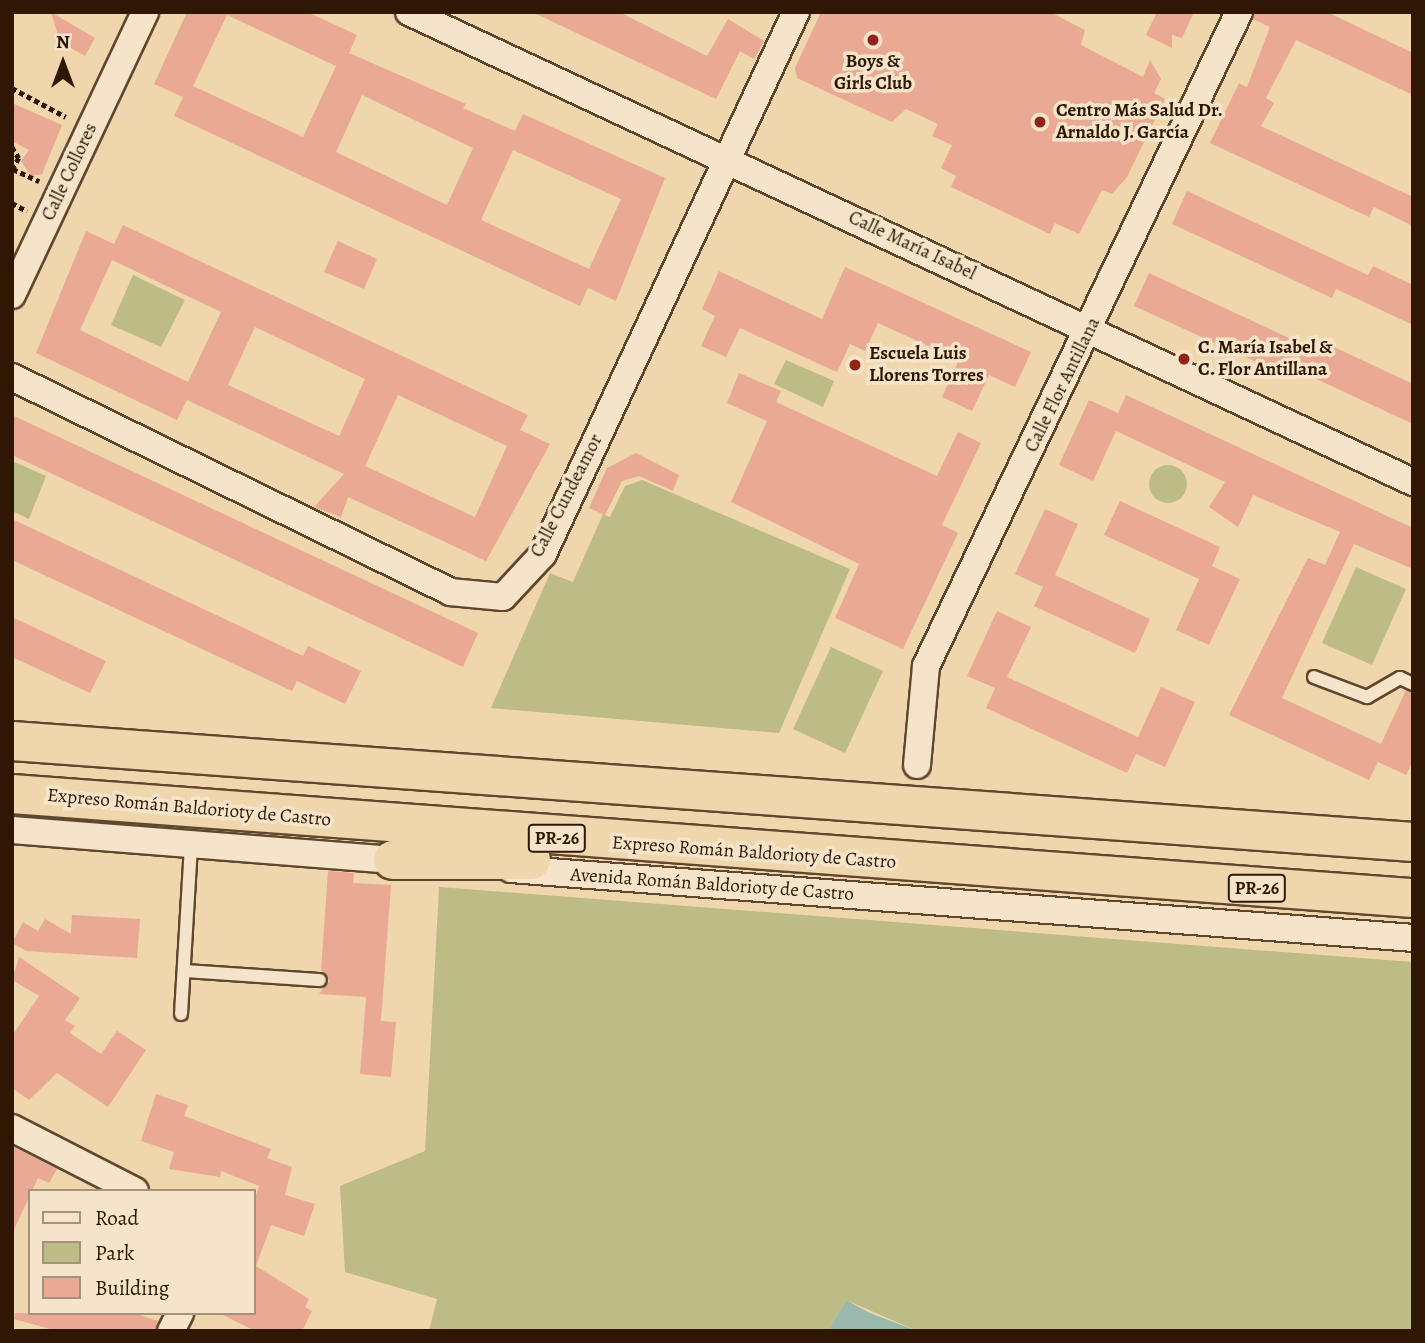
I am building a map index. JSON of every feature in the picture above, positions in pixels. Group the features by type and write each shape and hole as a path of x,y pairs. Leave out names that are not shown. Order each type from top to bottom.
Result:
{"highway":[{"path":"12,741 1413,842"},
{"name":"Expreso Román Baldorioty de Castro","path":"12,794 871,863 1413,898"},
{"path":"393,860 743,868 871,863"}],"street":[{"name":"Calle Collores","path":"12,295 145,12"},
{"name":"Calle María Isabel","path":"409,12 728,159 1413,482"},
{"name":"Calle Cundeamor","path":"12,377 450,592 503,597 543,554 796,12"},
{"name":"Calle Flor Antillana","path":"916,765 926,666 1090,330 1239,12"},
{"name":"Avenida Román Baldorioty de Castro","path":"12,831 1413,938"},
{"path":"12,1128 131,1189"},
{"path":"171,1331 179,1315"}],"lane":[{"path":"1314,677 1367,698 1400,678 1413,684"},
{"path":"181,1014 191,845"},
{"path":"184,971 320,980"}],"path":[{"path":"12,88 66,117"},
{"path":"12,147 19,154 15,172 61,191"}],"green space":[{"path":"133,275 185,300 161,347 111,325"},
{"path":"786,360 834,381 823,407 774,384"},
{"path":"12,461 46,476 29,519 12,511"},
{"path":"1168,465 1181,471 1187,484 1181,497 1168,503 1155,497 1149,484 1155,471"},
{"path":"642,480 850,569 779,733 491,708 550,573 573,582 603,514 610,517 625,486"},
{"path":"1356,567 1406,589 1372,665 1322,643"},
{"path":"831,647 883,671 845,753 793,729"},
{"path":"439,887 1413,962 1413,1331 917,1331 846,1300 828,1331 429,1331 437,1299 345,1272 340,1186 425,1151"}],"shaded area":[{"path":"846,1300 870,1313 917,1331 828,1331"}],"building":[{"path":"51,12 95,38 85,56 60,42"},
{"path":"187,12 307,12 357,35 349,53 466,104 463,108 515,131 523,114 665,178 616,301 588,288 580,306 174,116 183,97 154,84","holes":["227,15 336,66 303,137 193,86","362,95 473,148 447,205 336,152","513,150 621,199 589,269 481,220"]},
{"path":"532,12 619,12 707,56 728,19 764,41 754,59 740,51 716,99"},
{"path":"821,12 1050,12 1085,30 1081,45 1143,77 1150,60 1161,79 1154,93 1165,99 1127,177 1112,194 1102,190 1079,234 1055,223 1050,234 951,187 956,176 941,168 952,145 932,136 938,124 906,109 892,122 797,78 795,68"},
{"path":"1157,12 1194,12 1182,38 1172,35 1172,48 1146,35"},
{"path":"1255,12 1327,12 1413,53 1413,95 1296,40 1266,98 1274,103 1261,126 1413,197 1413,226 1374,207 1369,217 1210,143 1239,83 1247,87 1270,27 1253,19"},
{"path":"12,103 62,125 42,174 31,176 21,161 29,150 12,141"},
{"path":"1187,191 1368,275 1373,266 1413,285 1413,325 1336,289 1332,298 1172,224"},
{"path":"123,225 528,415 520,430 550,444 486,561 348,497 341,517 314,507 344,474 187,400 177,420 36,353 86,231 114,244","holes":["112,260 221,312 188,382 80,330","255,327 365,379 339,436 228,385","398,395 507,446 475,517 365,466"]},
{"path":"338,241 377,259 364,289 324,272"},
{"path":"845,267 1031,352 1015,387 989,375 972,411 942,397 959,360 878,323 865,351 850,344 837,372 740,328 726,357 701,346 715,316 702,309 719,271 822,319"},
{"path":"1149,273 1330,357 1334,347 1413,384 1413,424 1297,370 1293,379 1134,306"},
{"path":"739,373 781,391 776,402 937,476 958,432 981,443 942,525 958,533 903,649 835,618 859,564 731,502 767,421 727,403"},
{"path":"1126,395 1413,528 1413,569 1354,544 1282,698 1381,744 1406,690 1413,693 1413,761 1406,775 1378,762 1369,780 1229,715 1308,558 1325,565 1340,532 1253,495 1238,527 1209,507 1225,482 1116,431 1093,481 1059,465 1089,400 1118,413"},
{"path":"12,415 478,633 463,667 12,455"},
{"path":"636,453 679,475 673,491 639,476 622,481 605,515 589,508 607,468"},
{"path":"1120,501 1220,547 1212,566 1240,579 1209,645 1176,630 1199,579 1104,535"},
{"path":"1045,509 1078,524 1055,575 1150,619 1135,653 1034,606 1043,587 1015,574"},
{"path":"12,519 303,656 308,646 361,671 345,704 297,681 292,691 12,560"},
{"path":"997,611 1031,627 1007,677 1138,737 1161,687 1195,702 1165,767 1136,754 1127,773 986,708 995,688 967,676"},
{"path":"12,617 106,661 90,693 12,657"},
{"path":"328,871 354,873 353,883 391,885 381,1021 396,1022 391,1077 360,1074 366,997 319,994 329,981 321,971"},
{"path":"72,915 140,919 137,958 26,951 12,943 23,922 38,931 45,919 71,934"},
{"path":"19,957 80,998 65,1020 75,1026 70,1033 101,1054 117,1031 146,1050 108,1107 57,1073 29,1100 12,1088 12,1036 39,996 12,980"},
{"path":"156,1094 188,1105 184,1116 271,1149 267,1158 292,1167 285,1195 315,1204 304,1236 271,1225 256,1266 256,1195 259,1186 221,1171 220,1177 169,1169 174,1152 141,1141"},
{"path":"12,1146 57,1169 49,1183 38,1178 33,1189 28,1189 28,1200 12,1234"},
{"path":"256,1266 309,1299 305,1307 312,1311 302,1331 255,1331 223,1315 256,1315"},
{"path":"15,1313 28,1313 139,1315 158,1321 155,1331 57,1331 14,1319"}],"place":[{"name":"Boys & Girls Club","path":"873,40"},
{"name":"Centro Más Salud Dr. Arnaldo J. García","path":"1040,122"},
{"name":"C. María Isabel & C. Flor Antillana","path":"1184,359"},
{"name":"Escuela Luis Llorens Torres","path":"855,365"}]}
